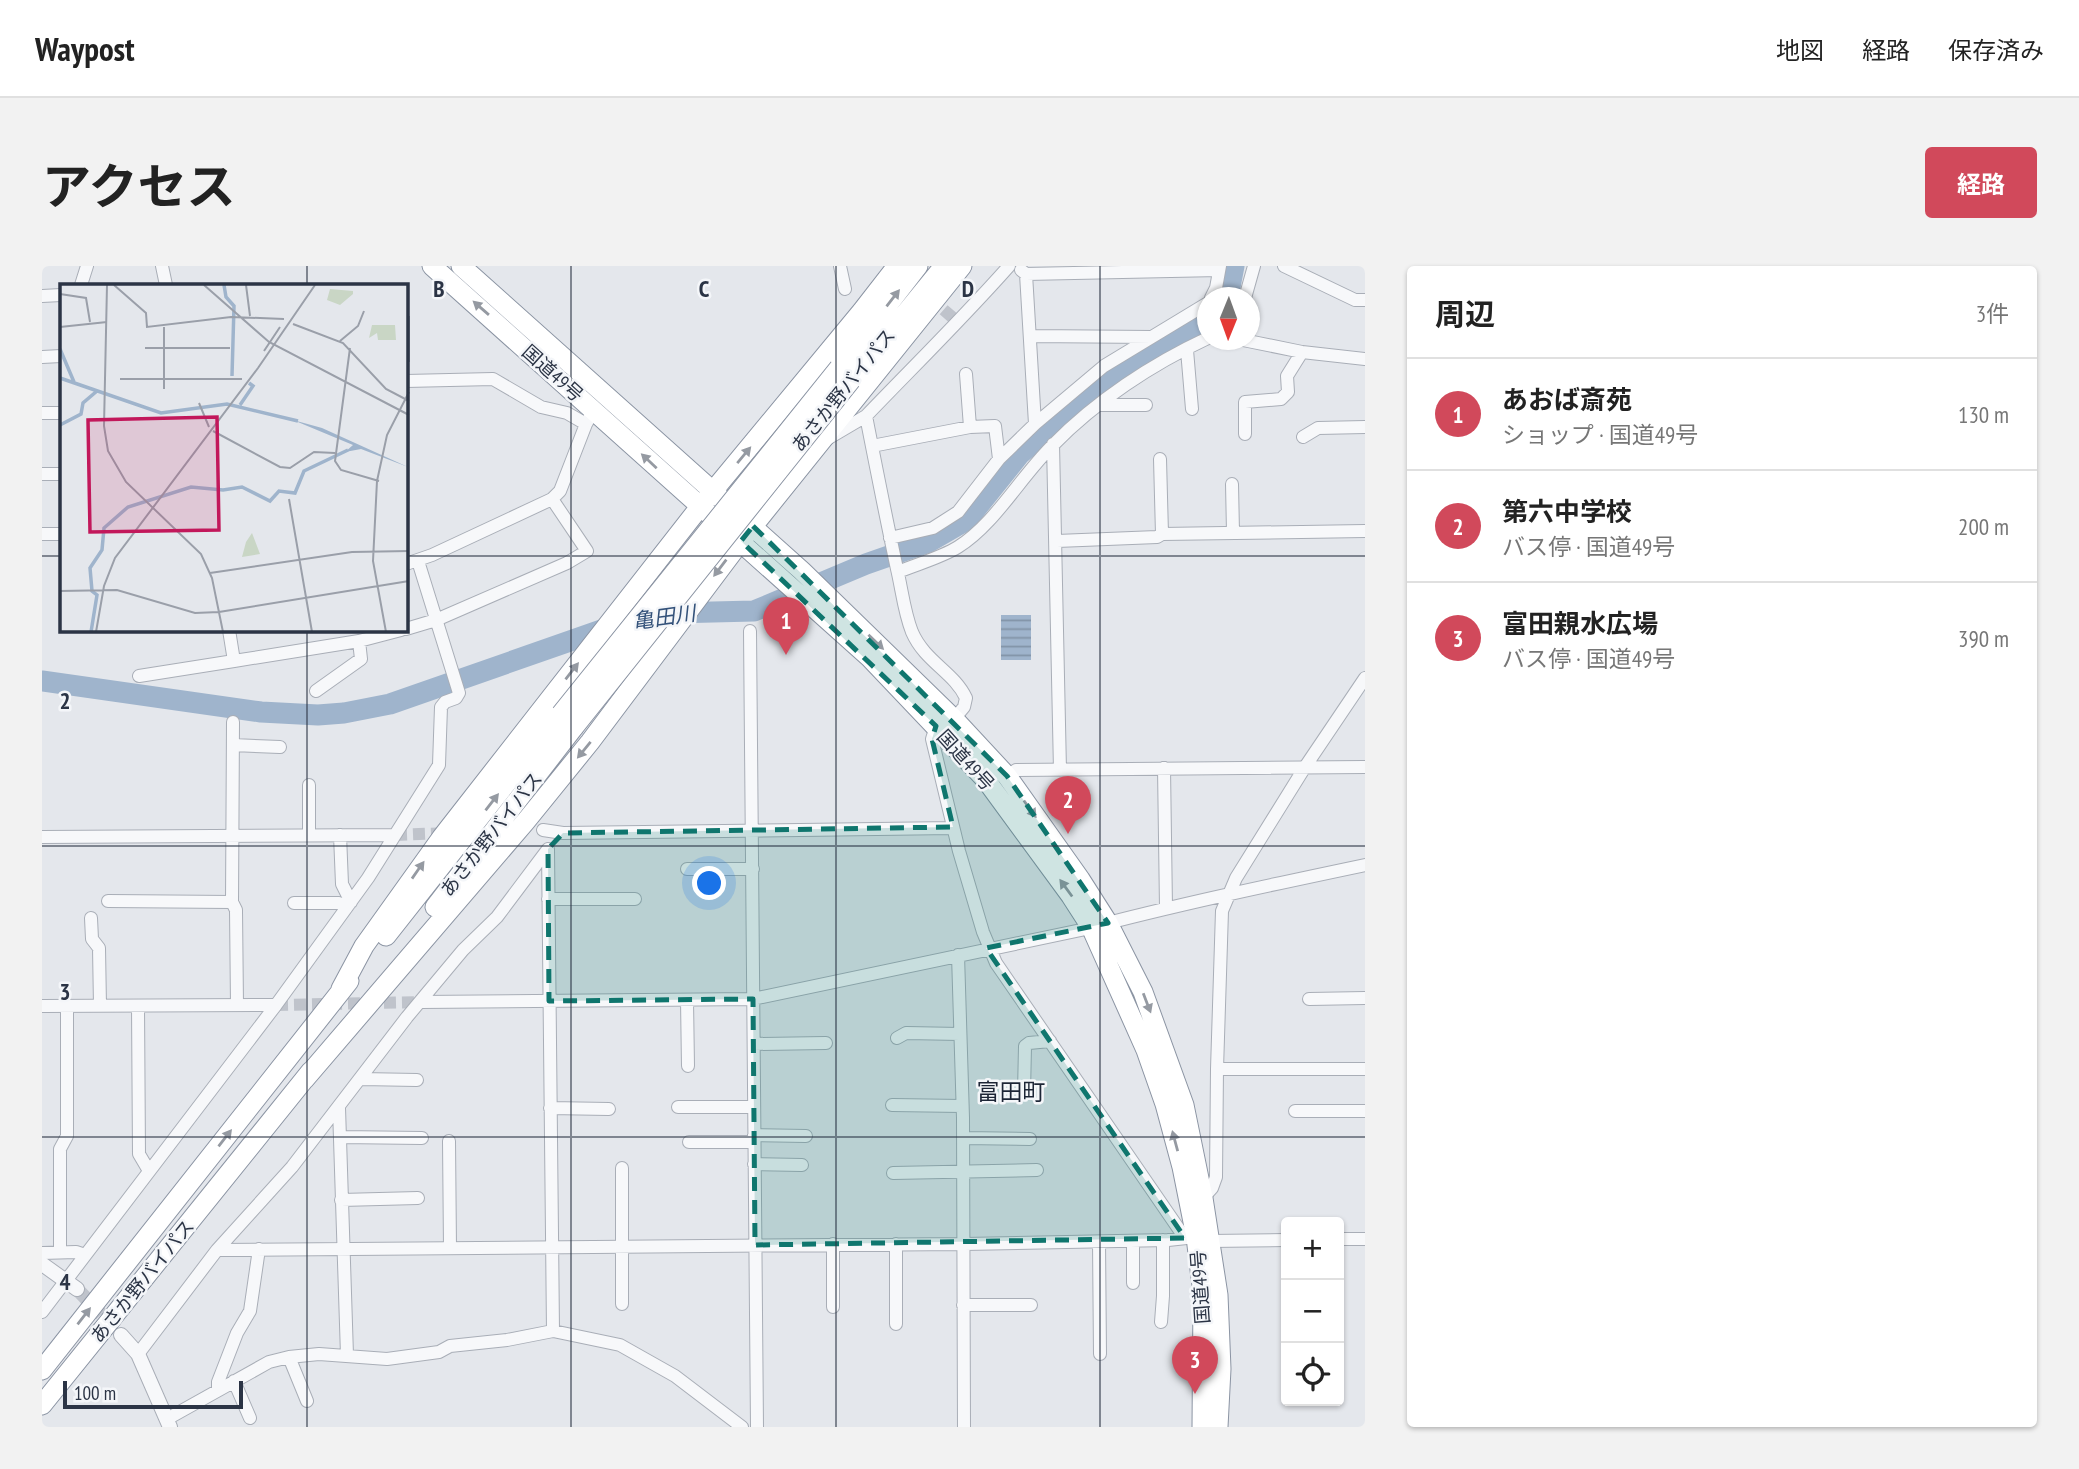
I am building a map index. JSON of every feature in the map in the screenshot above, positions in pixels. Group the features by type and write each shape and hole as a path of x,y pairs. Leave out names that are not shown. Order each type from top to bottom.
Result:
{"highway":[{"name":"国道49号","path":"432,266 590,417 699,508 747,533 802,571 827,594 945,722 1072,896 1100,925 1165,1104 1197,1239 1203,1294 1202,1427"},
{"name":"国道49号","path":"461,266 713,492 783,580 870,659 1007,776 1143,992 1184,1105 1203,1198 1197,1239 1219,1296 1222,1369 1218,1427"},
{"path":"341,989 364,946 442,836 699,508 897,266"},
{"name":"あさか野バイパス","path":"845,374 918,266"},
{"name":"あさか野バイパス","path":"42,1370 341,989 567,720 845,374 944,266"},
{"path":"304,1080 526,821 590,742 747,533 962,266"},
{"name":"あさか野バイパス","path":"42,1405 304,1080 567,720"}],"street":[{"path":"80,284 87,266"},
{"path":"162,266 166,284"},
{"path":"840,266 845,289"},
{"path":"821,442 866,416 922,357 959,323 1009,266"},
{"path":"1015,266 1026,274 1220,268 1216,287"},
{"path":"1248,287 1254,266"},
{"path":"1284,266 1355,300 1365,300"},
{"path":"1026,274 1035,424"},
{"path":"42,296 60,295"},
{"path":"891,541 933,528 957,512 999,459 1035,424 1104,366 1197,310"},
{"path":"1030,336 1153,337"},
{"path":"898,572 957,548 982,527 1054,444 1099,405 1122,388 1197,344"},
{"path":"1260,344 1301,352 1365,359"},
{"path":"1187,349 1192,409"},
{"path":"1245,435 1245,402 1281,399 1288,392 1287,376 1301,352"},
{"path":"42,357 60,356"},
{"path":"966,374 970,427"},
{"path":"42,1312 71,1285 85,1255 276,1005 349,904 439,765 441,707 459,695 436,620 412,562 552,499 561,491 590,417 541,407 493,379 408,381"},
{"path":"1099,405 1146,405"},
{"path":"42,413 60,413"},
{"path":"866,416 913,633 925,654 962,688 966,698 964,706 945,722 932,739 953,828 989,948 996,963 1050,1041 1197,1239"},
{"path":"872,446 970,427 995,426 999,459"},
{"path":"1303,437 1318,428 1365,427"},
{"path":"1054,444 1060,770"},
{"path":"1160,459 1162,534"},
{"path":"42,474 60,474"},
{"path":"1232,484 1233,533"},
{"path":"408,628 436,620 568,563 587,551 552,499"},
{"path":"1056,541 1157,537 1162,534 1365,531"},
{"path":"42,534 60,534"},
{"path":"750,631 757,1427"},
{"path":"229,632 234,660"},
{"path":"139,676 359,641 393,632"},
{"path":"316,691 361,659 359,641"},
{"path":"1203,1198 1212,1188 1216,1177 1222,911 1228,894 1305,767 1365,678"},
{"path":"233,722 232,902 236,910 237,1005"},
{"path":"233,745 280,747"},
{"path":"1007,776 1016,770 1365,766"},
{"path":"1164,768 1166,908"},
{"path":"309,785 309,835"},
{"path":"543,830 563,833 953,828"},
{"path":"138,1354 217,1250 292,1167 463,950 497,917 563,833"},
{"path":"340,835 342,884 349,904"},
{"path":"42,837 395,835"},
{"path":"548,849 553,1331"},
{"path":"421,1002 753,999 1365,865"},
{"path":"687,869 753,869"},
{"path":"548,899 635,899"},
{"path":"108,901 232,902"},
{"path":"294,903 349,904"},
{"path":"92,918 92,939 99,948 100,1006"},
{"path":"958,955 963,1138 964,1427"},
{"path":"1309,999 1365,998"},
{"path":"687,1000 688,1066"},
{"path":"42,1006 276,1005"},
{"path":"60,1252 60,1150 67,1136 67,1006"},
{"path":"138,1006 139,1154 149,1171"},
{"path":"897,1038 906,1033 960,1034"},
{"path":"1024,1092 1025,1046 1029,1043 1050,1041"},
{"path":"754,1044 825,1043"},
{"path":"1217,1069 1365,1069"},
{"path":"361,1079 418,1080"},
{"path":"892,1105 962,1106"},
{"path":"678,1107 754,1107"},
{"path":"339,1108 347,1355"},
{"path":"550,1108 609,1109"},
{"path":"1295,1111 1365,1111"},
{"path":"689,1142 806,1136"},
{"path":"340,1137 422,1138"},
{"path":"963,1138 1030,1139"},
{"path":"449,1141 450,1248"},
{"path":"754,1164 802,1165"},
{"path":"622,1168 622,1304"},
{"path":"893,1173 1037,1170"},
{"path":"341,1200 418,1198"},
{"path":"1344,1239 1365,1239"},
{"path":"1161,1322 1163,1240"},
{"path":"217,1250 1281,1240"},
{"path":"1133,1241 1133,1283"},
{"path":"1099,1242 1100,1354"},
{"path":"833,1244 833,1307"},
{"path":"896,1244 896,1324"},
{"path":"218,1389 218,1382 237,1333 252,1303 259,1249"},
{"path":"42,1253 76,1252 85,1255"},
{"path":"42,1264 71,1285"},
{"path":"963,1305 1031,1305"},
{"path":"121,1335 138,1354 169,1423 218,1389 269,1362 289,1357 319,1354 387,1359 421,1356 450,1346 507,1340 553,1331 620,1345 675,1376 742,1427"},
{"path":"289,1357 307,1401"},
{"path":"234,1381 250,1418"}],"highlighted area":[{"path":"753,526 1007,776 1108,923 986,948 1185,1238 755,1245 753,999 549,1001 548,849 563,833 953,827 932,739 936,726 741,541"}],"water":[{"path":"1001,615 1031,615 1031,660 1001,660"}],"waterway":[{"name":"亀田川","path":"1230,287 1234,266"},
{"name":"亀田川","path":"672,613 754,611 866,564 929,542 967,520 1020,454 1102,383 1197,325"},
{"name":"亀田川","path":"42,681 261,712 318,715 344,713 390,704 613,626"}],"tunnel":[{"path":"930,298 959,323"},
{"path":"395,835 448,833"},
{"path":"276,1005 421,1002"},
{"path":"77,1289 121,1335"}],"place":[{"name":"あおば斎苑","path":"786,655"},
{"name":"第六中学校","path":"1068,834"},
{"name":"富田親水広場","path":"1195,1394"}],"district":[{"name":"富田町","path":"1011,1091"}]}
